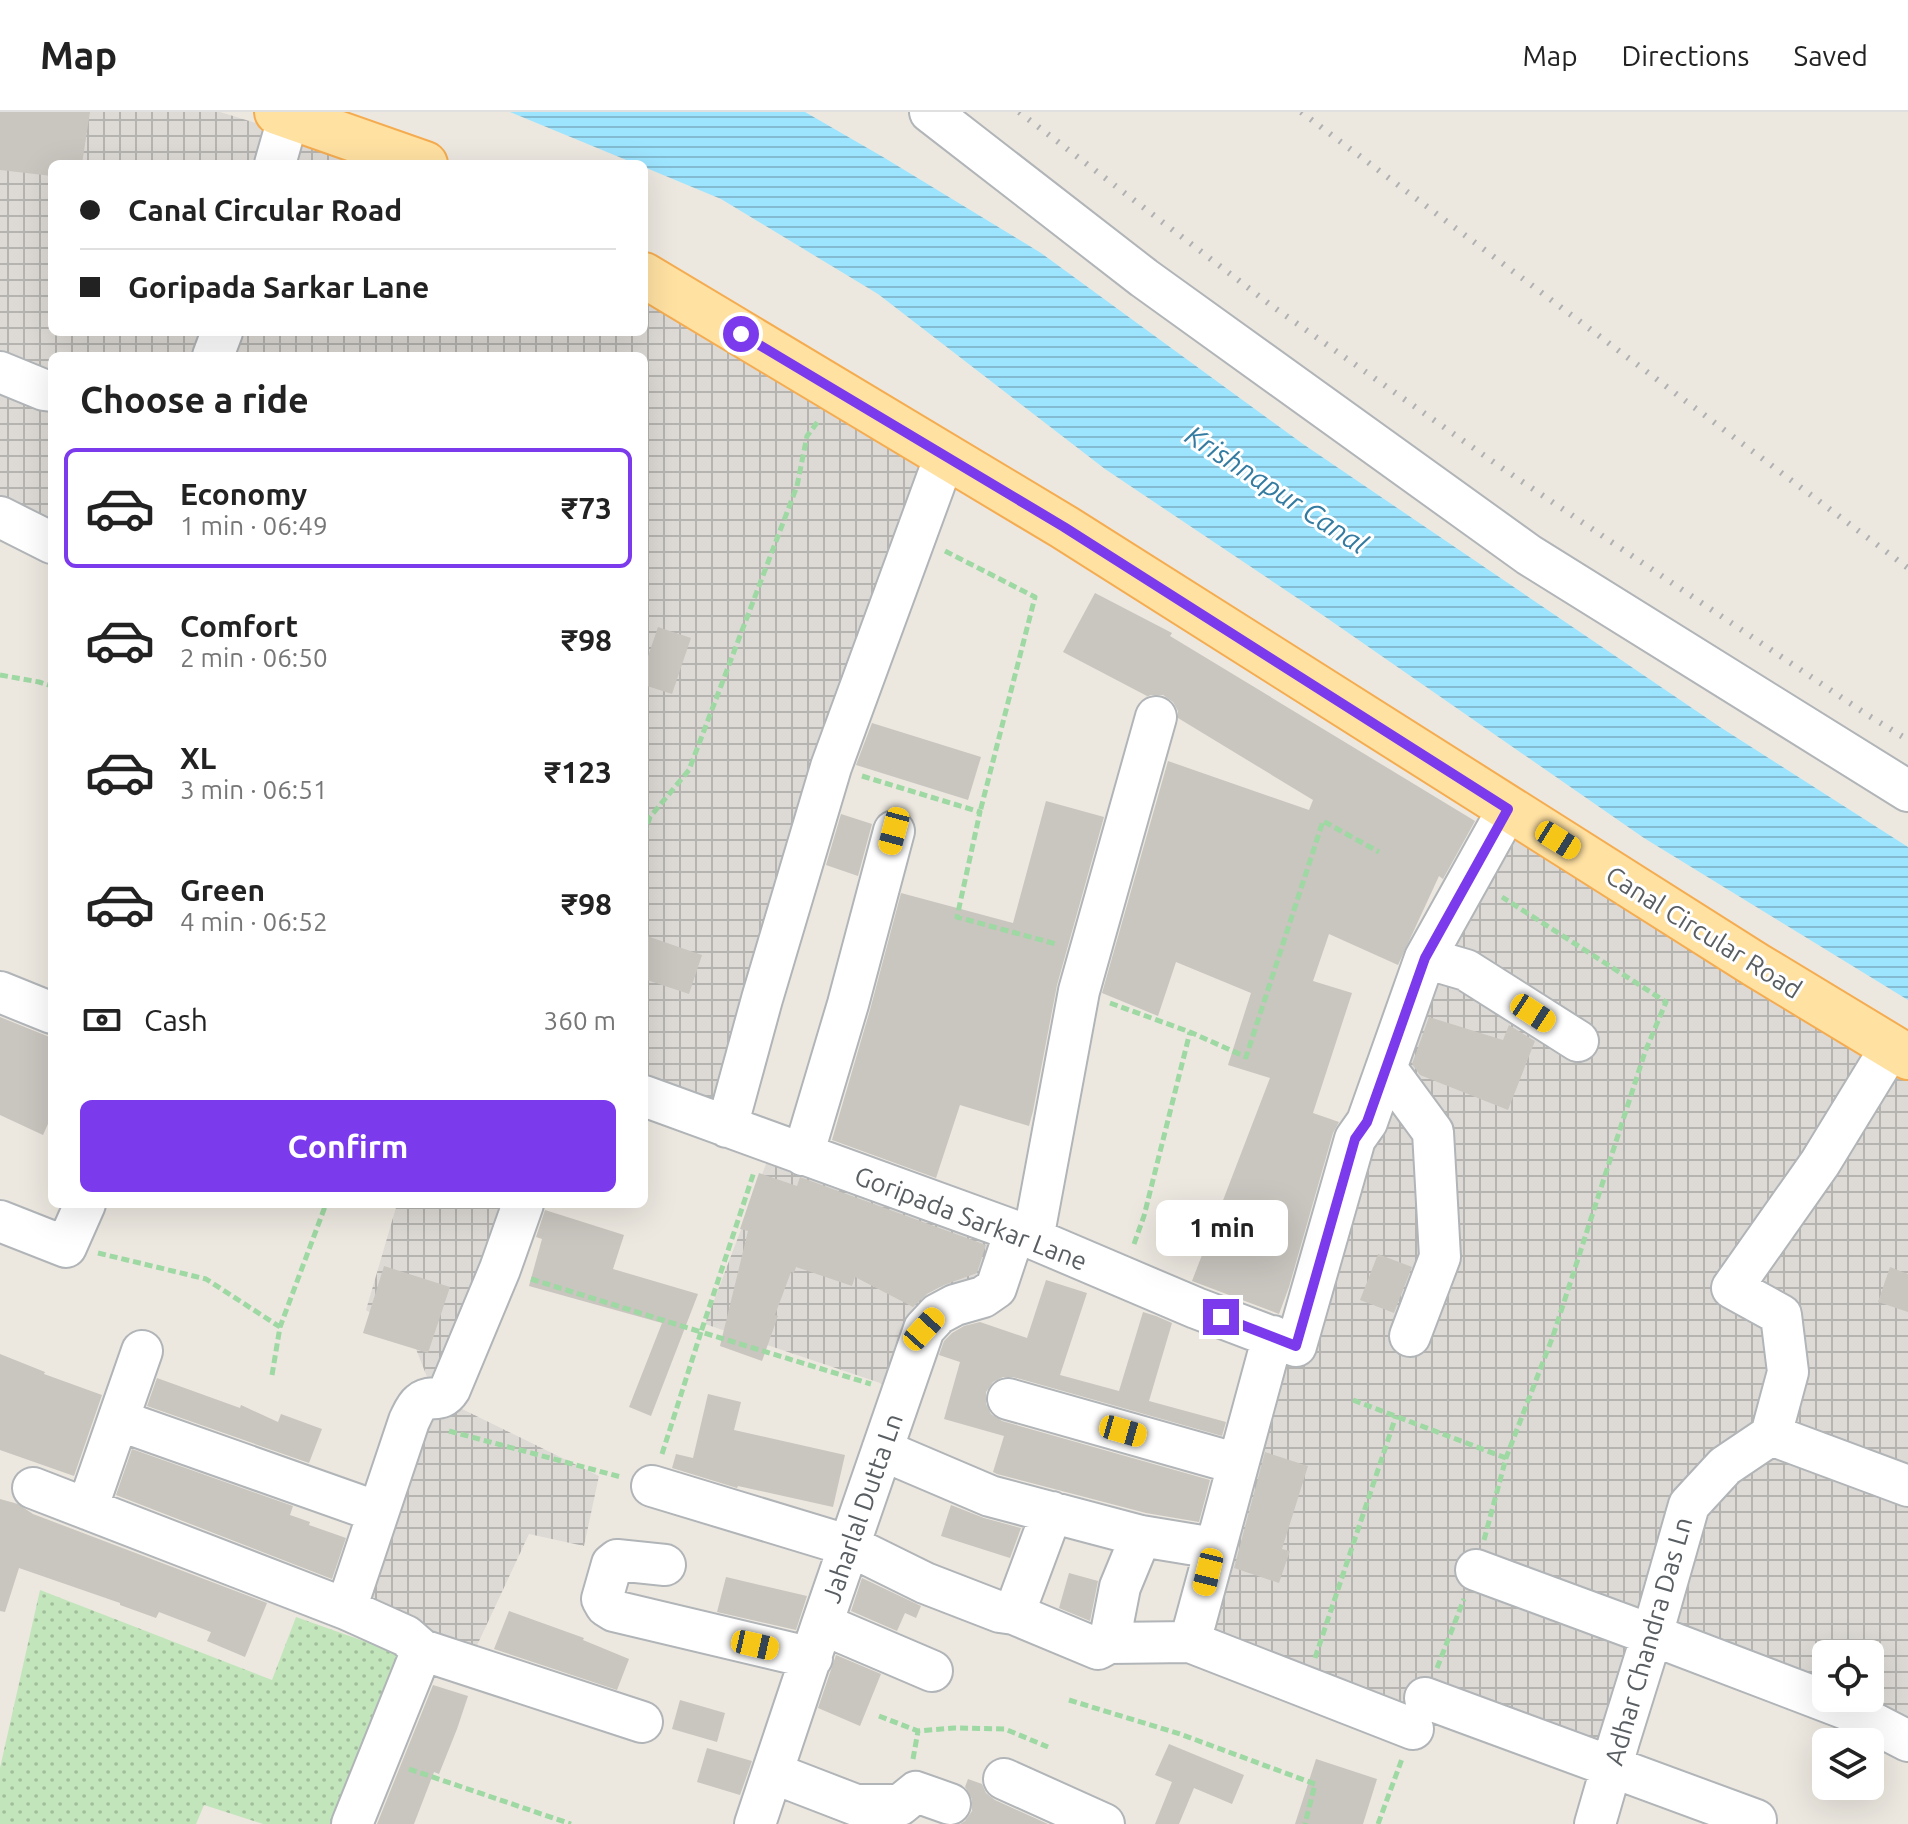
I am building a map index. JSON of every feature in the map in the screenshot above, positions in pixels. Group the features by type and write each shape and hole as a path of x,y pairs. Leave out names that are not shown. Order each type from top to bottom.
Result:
{"main road":[{"path":"283,114 414,160"},
{"name":"Canal Circular Road","path":"648,277 1077,536 1743,957 1899,1052"}],"street":[{"path":"930,112 1144,278 1529,555 1908,791"},
{"path":"276,160 283,114"},
{"path":"0,372 48,390"},
{"path":"727,1127 831,767 945,456"},
{"path":"0,517 48,541"},
{"name":"Jaharlal Dutta Ln","path":"755,1824 924,1329 938,1314 955,1305 983,1297 996,1288 1024,1235 1088,953 1156,717"},
{"path":"1190,1642 1238,1464 1355,1139 1367,1122 1425,958 1508,809"},
{"path":"803,1155 848,1004 894,831"},
{"path":"1425,958 1466,970 1578,1041"},
{"path":"0,992 48,1011"},
{"path":"1899,1052 1732,1288 1781,1315 1788,1372 1771,1435 1908,1486"},
{"path":"1386,1068 1433,1132 1440,1257 1410,1336"},
{"name":"Goripada Sarkar Lane","path":"648,1097 1024,1235 1196,1308 1284,1341"},
{"path":"0,1221 66,1247 83,1208"},
{"path":"346,1609 409,1421 419,1404 428,1399 440,1399 450,1389 522,1208"},
{"path":"87,1509 142,1351"},
{"path":"1008,1399 1238,1464"},
{"path":"118,1420 378,1512"},
{"name":"Adhar Chandra Das Ln","path":"1595,1824 1689,1505 1725,1466 1771,1435"},
{"path":"882,1450 990,1496 1141,1536 1214,1548"},
{"path":"652,1486 850,1546 925,1583 1000,1612 1014,1614 1098,1649 1109,1643 1190,1642 1305,1687 1419,1713 1611,1766 1756,1820"},
{"path":"33,1488 346,1609 406,1636 422,1650 642,1722"},
{"path":"1014,1614 1052,1512"},
{"path":"1109,1643 1120,1587 1141,1536"},
{"path":"665,1565 617,1560 609,1568 602,1599 606,1606 614,1611 817,1641 932,1671"},
{"path":"1476,1570 1846,1709 1908,1741"},
{"path":"352,1824 422,1650"},
{"path":"773,1773 856,1805 900,1805 916,1792 950,1804"},
{"path":"1004,1779 1104,1824"}],"path":[{"path":"648,814 689,770 797,486 807,436 838,393"},
{"path":"916,536 1035,597 980,812 957,917 1088,953"},
{"path":"0,675 48,685"},
{"path":"831,767 980,812"},
{"path":"1079,991 1190,1032 1246,1057 1323,821 1379,852"},
{"path":"1378,1824 1476,1570 1506,1458 1553,1336 1645,1052 1666,1002 1502,897"},
{"path":"1123,1276 1144,1216 1190,1032"},
{"path":"409,1421 652,1486 764,1141"},
{"path":"272,1375 280,1327 325,1208"},
{"path":"66,1247 206,1279 280,1327"},
{"path":"500,1269 902,1394"},
{"path":"1353,1400 1506,1458"},
{"path":"1305,1687 1396,1416"},
{"path":"1069,1700 1180,1734 1315,1784 1305,1824"},
{"path":"879,1716 918,1731 1005,1729 1048,1747"},
{"path":"378,1757 571,1824"}],"shaded area":[{"path":"0,112 220,112 272,128 261,160 48,160 48,336 207,336 201,352 48,352 48,373 0,361"},
{"path":"296,135 369,160 288,160"},
{"path":"648,294 931,462 715,1115 648,1083 648,352 229,352 234,336 648,336"},
{"path":"0,387 48,404 48,530 0,506"},
{"path":"1508,820 1880,1050 1723,1290 1775,1318 1765,1432 1715,1459 1605,1757 1410,1714 1200,1637 1351,1141"},
{"path":"1892,1064 1908,1074 1908,1730 1873,1712 1884,1712 1884,1640 1812,1640 1812,1686 1665,1630 1699,1512 1800,1370 1750,1281"},
{"path":"771,1151 998,1233 979,1291 930,1286 892,1387 705,1324"},
{"path":"396,1208 513,1208 446,1377 429,1382 412,1339 366,1310"},
{"path":"456,1406 599,1476 584,1546 529,1534 473,1654 354,1601 420,1411"}],"green space":[{"path":"40,1590 272,1680 296,1617 406,1656 343,1824 263,1824 204,1805 196,1824 0,1824 0,1768"}],"water":[{"name":"Krishnapur Canal","path":"510,112 805,112 1041,253 1303,444 1720,727 1908,847 1908,1000 1644,838 1324,616 1105,469 878,294 721,199 648,169 648,160 626,160"}],"building":[{"path":"0,112 90,112 83,160 48,160 48,176 0,170"},
{"path":"1095,593 1172,633 1170,636 1475,821 1443,879 1439,876 1398,965 1329,934 1313,981 1352,993 1313,1113 1339,1122 1333,1133 1279,1314 1192,1281 1270,1078 1228,1065 1251,993 1176,962 1158,1016 1102,993 1168,761 1309,810 1313,800 1178,718 1173,702 1163,695 1146,697 1063,652"},
{"path":"658,627 691,638 672,694 648,686 648,656"},
{"path":"872,723 981,757 968,800 856,765"},
{"path":"1046,801 1104,817 1057,985 1029,1126 960,1105 936,1178 832,1140 901,893 1013,923"},
{"path":"841,814 872,824 858,876 826,865"},
{"path":"648,936 702,955 689,994 648,980"},
{"path":"0,1017 48,1036 48,1124 43,1135 0,1115"},
{"path":"1429,1017 1503,1040 1509,1025 1535,1041 1508,1110 1420,1075 1412,1064"},
{"path":"759,1173 797,1186 800,1177 986,1245 977,1273 927,1294 913,1307 855,1277 852,1286 796,1267 794,1273 791,1272 775,1315 778,1316 762,1361 720,1346 748,1231 740,1229"},
{"path":"545,1210 624,1235 613,1269 698,1294 651,1416 629,1407 662,1323 529,1286 542,1239 536,1237"},
{"path":"1378,1254 1412,1267 1394,1313 1360,1300"},
{"path":"384,1266 450,1287 428,1353 363,1333"},
{"path":"1890,1267 1908,1274 1908,1312 1878,1302"},
{"path":"1046,1280 1087,1293 1060,1375 1119,1391 1143,1312 1156,1316 1172,1323 1149,1401 1226,1422 1222,1436 1013,1377 1003,1377 993,1382 986,1392 986,1404 991,1414 1002,1421 1210,1480 1199,1522 1146,1513 997,1474 993,1472 1004,1436 944,1419 960,1362 939,1355 944,1341 964,1326 980,1322 1027,1338"},
{"path":"0,1354 102,1395 74,1476 0,1450"},
{"path":"157,1378 240,1408 241,1405 278,1422 281,1414 322,1429 309,1463 147,1406"},
{"path":"708,1394 741,1402 734,1430 845,1455 833,1507 737,1488 672,1468 676,1454 693,1458"},
{"path":"132,1449 293,1506 290,1515 346,1538 332,1579 116,1495"},
{"path":"1265,1452 1308,1466 1282,1549 1290,1551 1279,1583 1234,1568"},
{"path":"0,1499 267,1603 245,1657 207,1641 211,1632 159,1612 156,1618 19,1568 5,1612 0,1611"},
{"path":"951,1505 1021,1528 1010,1558 941,1536"},
{"path":"1069,1573 1098,1581 1090,1621 1059,1608"},
{"path":"726,1577 807,1596 796,1630 717,1612"},
{"path":"862,1578 921,1606 916,1618 905,1613 897,1631 851,1611"},
{"path":"509,1611 584,1638 629,1659 617,1690 494,1649"},
{"path":"836,1655 881,1674 860,1726 818,1708"},
{"path":"433,1685 468,1696 439,1774 434,1772 414,1824 377,1824"},
{"path":"680,1700 725,1713 717,1742 672,1729"},
{"path":"1169,1744 1244,1775 1232,1804 1194,1788 1179,1824 1155,1824 1172,1782 1155,1775"},
{"path":"707,1748 752,1761 740,1795 697,1782"},
{"path":"1316,1759 1377,1779 1363,1824 1295,1824"},
{"path":"968,1779 982,1784 986,1793 995,1800 1048,1824 960,1824 972,1811 972,1799 965,1787"}],"railway":[{"path":"1019,112 1272,306 1502,468 1908,740"},
{"path":"1301,112 1908,568"}],"route":[{"path":"741,334 1064,527 1508,809 1425,958 1367,1122 1355,1139 1296,1346 1221,1317"}]}
